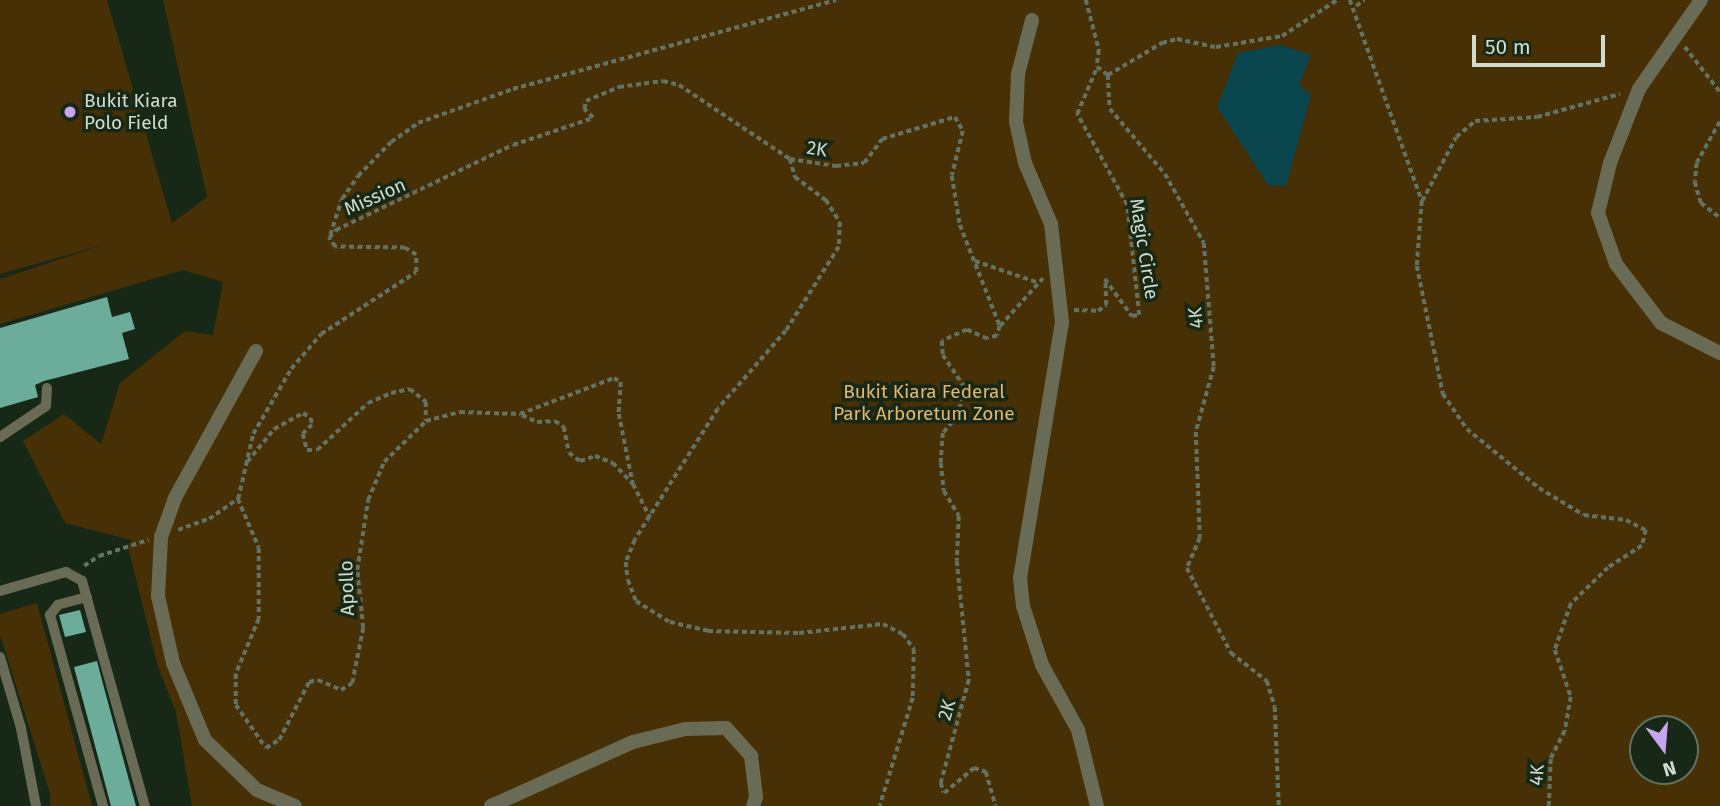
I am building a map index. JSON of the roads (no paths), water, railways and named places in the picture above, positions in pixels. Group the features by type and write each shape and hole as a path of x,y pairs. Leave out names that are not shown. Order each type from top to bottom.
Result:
{"street":[{"path":"1701,0 1639,89 1610,163 1598,213 1616,264 1661,323 1720,353"},
{"path":"1032,20 1018,74 1016,122 1025,163 1051,224 1062,322 1020,578 1023,606 1042,665 1078,730 1097,806"},
{"path":"256,351 175,498 161,537 158,596 173,663 205,740 257,790 295,806"},
{"path":"491,806 633,742 685,729 726,728 751,756 756,797 753,806"}],"lane":[{"path":"0,437 46,406 47,388"},
{"path":"0,591 74,573 87,597 145,806"},
{"path":"87,597 58,605 50,615 103,806"},
{"path":"0,657 21,728 36,806"}],"water":[{"path":"1280,45 1311,55 1299,85 1311,95 1286,186 1268,185 1217,107 1238,53"}],"place":[{"name":"Bukit Kiara Polo Field","path":"70,112"}],"park label":[{"name":"Bukit Kiara Federal Park Arboretum Zone","path":"924,403"}]}
